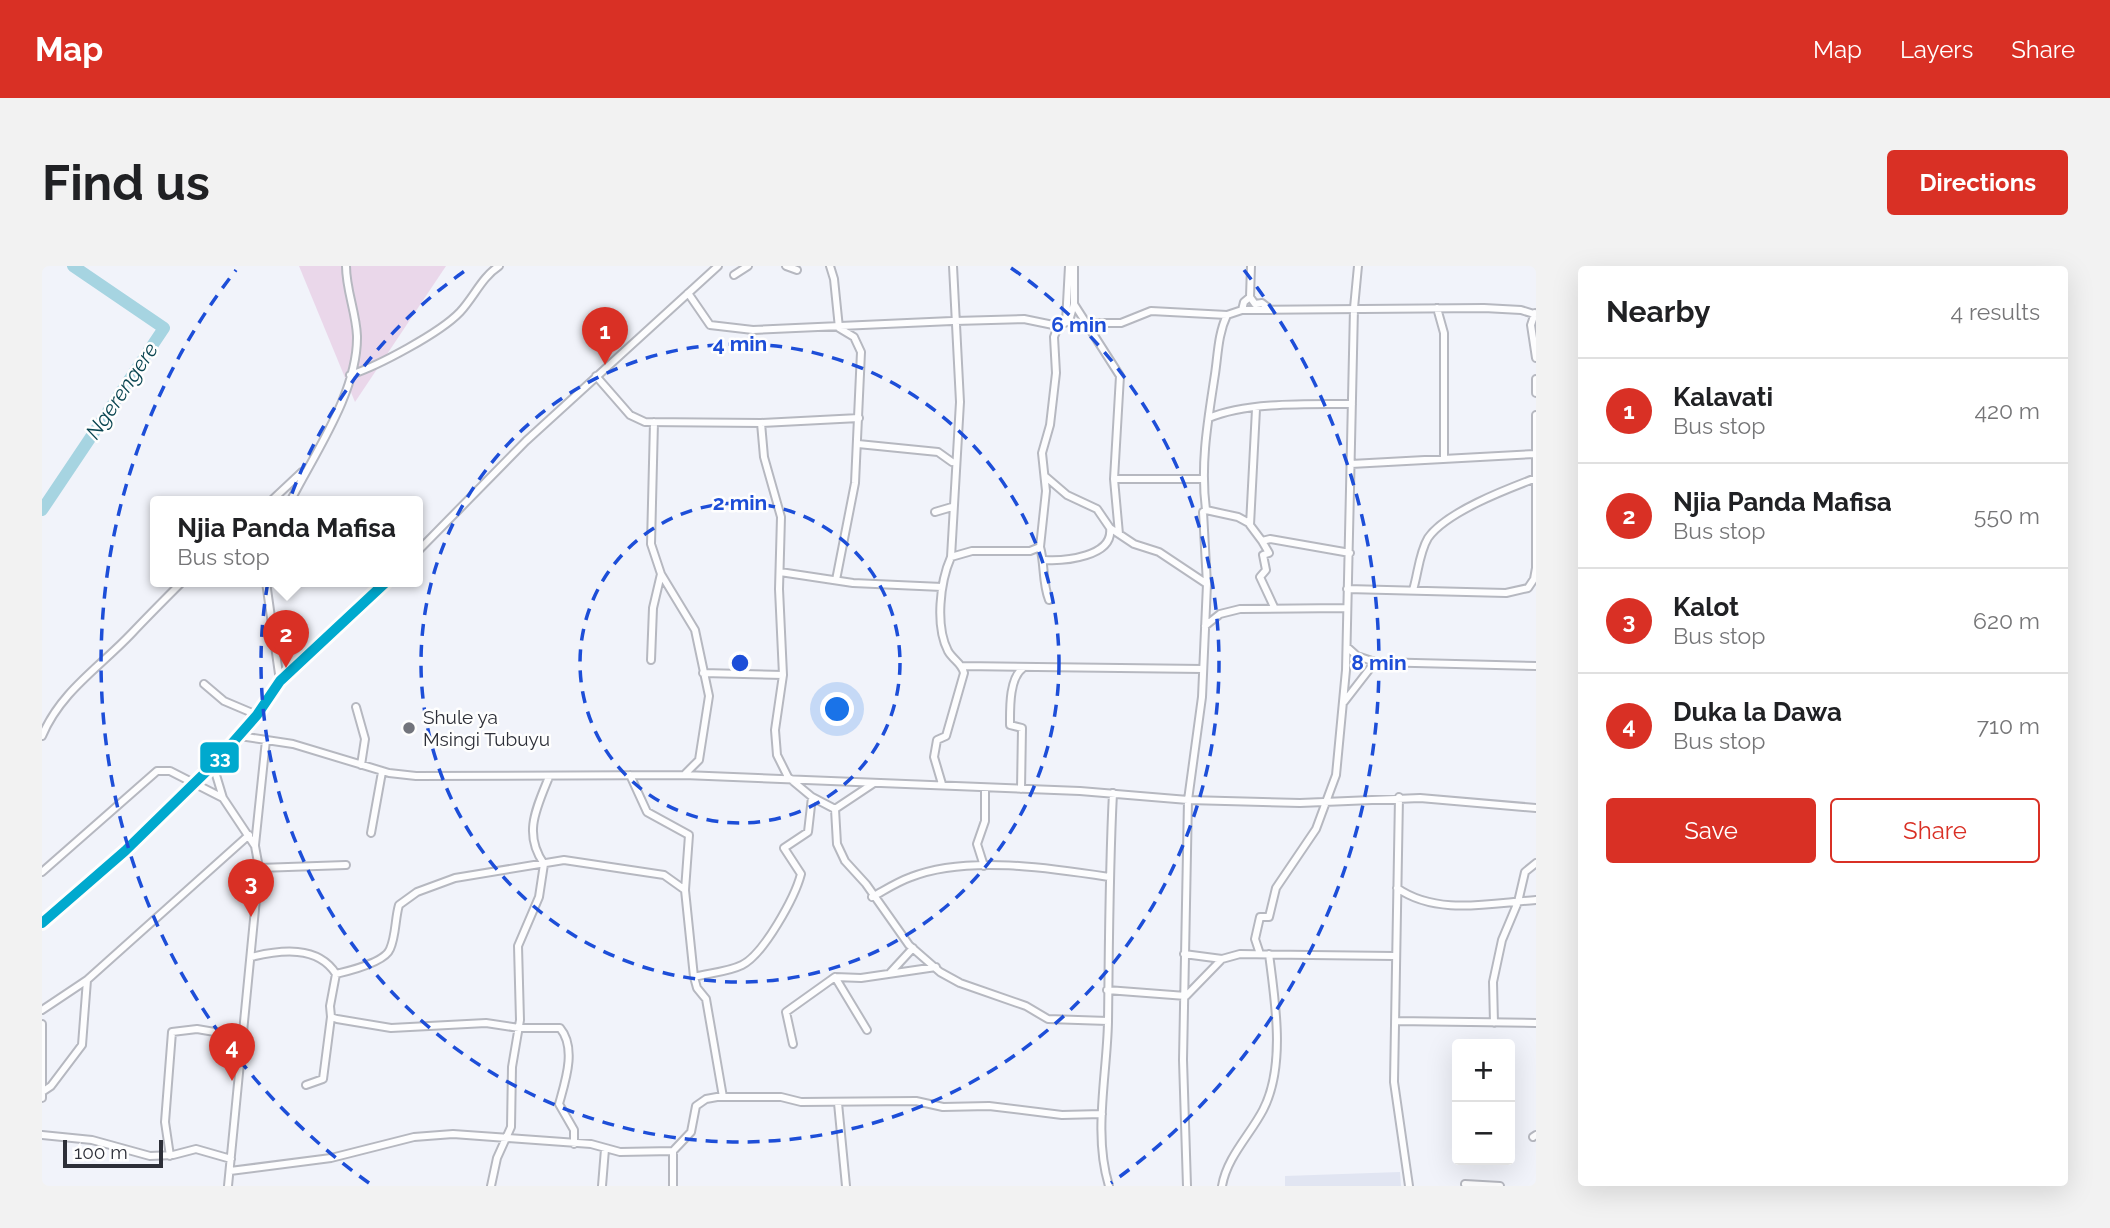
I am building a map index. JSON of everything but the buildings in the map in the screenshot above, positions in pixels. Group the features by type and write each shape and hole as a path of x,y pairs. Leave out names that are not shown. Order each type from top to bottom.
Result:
{"street":[{"path":"293,496 323,442 350,375 357,335 346,266"},
{"path":"350,375 369,369 446,324 475,294 488,274 499,266"},
{"path":"423,546 489,477 718,266"},
{"path":"734,275 748,266"},
{"path":"786,266 797,270"},
{"path":"830,266 834,279 838,325 840,330 854,337 860,348 855,483 836,580"},
{"path":"942,784 933,751 937,740 946,736 964,676 962,666 950,655 945,642 942,587 951,557 951,508 960,402 953,266"},
{"path":"1251,266 1250,297 1255,304 1262,303 1272,311"},
{"path":"1260,954 1255,939 1260,918 1269,917 1277,886 1308,842 1329,801 1336,775 1347,647 1345,608 1350,553 1354,308 1358,266"},
{"path":"688,293 710,325 719,327 763,330 1024,319 1058,326 1066,322 1074,304 1073,267"},
{"path":"1066,322 1073,267"},
{"path":"1242,310 1244,302 1250,297"},
{"path":"1074,304 1089,323 1120,376 1114,479 1119,534"},
{"path":"1089,323 1121,323 1151,311 1227,315 1242,310 1354,308 1521,310 1535,313 1531,325 1536,358"},
{"path":"1437,308 1444,333 1444,457"},
{"path":"1186,1186 1183,1060 1188,800 1203,669 1207,584 1203,512 1206,510 1202,479 1220,333 1227,315"},
{"path":"1049,600 1042,569 1045,560 1040,547 1046,477 1042,453 1050,425 1056,373 1054,337 1058,326"},
{"path":"596,376 634,419 654,422 761,423 859,418"},
{"path":"1536,379 1536,391"},
{"path":"1209,418 1247,406 1256,410 1304,404 1352,404"},
{"path":"1250,525 1256,410"},
{"path":"1347,589 1506,593 1530,587 1535,568 1536,415"},
{"path":"654,422 651,538 661,574 695,630 709,701 699,758 684,775"},
{"path":"761,423 764,457 780,510 783,675 775,737 780,762 793,781 813,797 835,809"},
{"path":"858,444 938,452 952,462"},
{"path":"1351,464 1535,454"},
{"path":"276,496 311,461"},
{"path":"1046,477 1071,498 1097,509 1111,528 1134,544 1159,552 1207,584"},
{"path":"1413,590 1425,546 1435,531 1497,494 1535,478"},
{"path":"1114,479 1202,479"},
{"path":"935,512 951,508"},
{"path":"1206,510 1248,520 1269,553 1264,555 1266,570 1260,578 1273,607"},
{"path":"1045,560 1067,560 1098,550 1109,539 1111,528"},
{"path":"1262,541 1270,539 1350,553"},
{"path":"951,557 965,552 1030,551 1040,547"},
{"path":"780,572 836,580 942,587"},
{"path":"652,660 653,608 661,574"},
{"path":"42,736 52,715 81,678 132,633 177,587"},
{"path":"268,587 280,681"},
{"path":"42,923 125,851 194,784 240,736 280,681 381,587"},
{"path":"1205,625 1230,611 1273,607 1305,611 1317,606 1345,608"},
{"path":"1347,647 1357,656 1375,662 1536,666"},
{"path":"1342,705 1375,662"},
{"path":"962,666 1203,669"},
{"path":"1021,789 1022,728 1010,725 1010,714 1016,676 1024,667"},
{"path":"703,673 783,675"},
{"path":"204,684 224,701 257,715"},
{"path":"356,706 365,741 361,765"},
{"path":"240,736 266,740 382,772 441,777 684,775 793,781 942,784 985,789 1114,793 1188,800 1329,801 1399,797 1536,808"},
{"path":"228,1186 259,868 255,846 266,740"},
{"path":"213,765 223,798 255,846"},
{"path":"42,872 151,774 170,771 223,798"},
{"path":"371,833 382,772"},
{"path":"630,775 648,812 668,826 690,835 685,890 694,977 697,988 706,999 723,1097"},
{"path":"491,1186 499,1152 508,1139 512,1067 519,1028 518,946 539,897 544,864 533,849 532,837 537,806 550,777"},
{"path":"835,809 874,783"},
{"path":"984,866 977,844 985,821 985,789"},
{"path":"1109,1186 1105,1171 1102,1114 1108,1021 1111,920 1109,877 1114,793"},
{"path":"694,977 743,965 757,952 790,903 801,874 785,848 808,832 813,797"},
{"path":"1399,797 1394,956 1395,1094 1409,1186"},
{"path":"835,809 837,844 845,861 866,884 872,897 913,948 950,979 1017,1002 1048,1019 1108,1021"},
{"path":"42,1010 87,980 249,835"},
{"path":"336,974 364,966 390,950 398,907 417,891 462,877 564,860 664,875 685,890"},
{"path":"1494,1023 1495,974 1505,930 1518,902 1525,872 1536,863"},
{"path":"259,868 346,865"},
{"path":"872,897 912,876 954,868 984,866 1071,871 1109,877"},
{"path":"1397,888 1415,899 1430,902 1486,905 1536,900"},
{"path":"889,974 913,948"},
{"path":"251,957 282,952 307,953 325,961 336,974"},
{"path":"1184,954 1222,959 1260,954 1394,956"},
{"path":"1222,1186 1228,1167 1263,1110 1270,1089 1277,1041 1269,954"},
{"path":"1186,996 1222,959"},
{"path":"793,1044 786,1012 835,977 857,979 936,967"},
{"path":"306,1085 323,1079 336,974"},
{"path":"835,977 867,1030"},
{"path":"42,1092 82,1045 87,980"},
{"path":"1107,990 1186,996"},
{"path":"331,1017 391,1028 486,1023 519,1028 551,1027 564,1032 569,1062 559,1104 574,1130 574,1144"},
{"path":"1395,1021 1536,1023"},
{"path":"42,1024 42,1098"},
{"path":"170,1156 165,1122 172,1031 198,1029 244,1037"},
{"path":"673,1186 673,1152 691,1132 698,1105 706,1099 781,1097 802,1102 838,1103 916,1101 943,1107 989,1106 1075,1116 1102,1114"},
{"path":"838,1103 846,1186"},
{"path":"230,1171 331,1158 430,1135 471,1133 508,1139 591,1144 605,1149 673,1152"},
{"path":"42,1135 92,1140 150,1156 170,1156 195,1149 231,1159"},
{"path":"601,1186 605,1149"},
{"path":"1465,1184 1500,1186"}],"shaded area":[{"path":"299,266 446,266 355,402"},
{"path":"1400,1172 1401,1186 1285,1186 1285,1176"}],"waterway":[{"name":"Ngerengere","path":"42,510 164,328 73,266"}],"transit line":[{"name":"33","path":"42,923 125,851 213,765 257,715 280,681 381,587"}],"place":[{"name":"Kalavati","path":"605,365"},
{"name":"Njia Panda Mafisa","path":"286,668"},
{"name":"Shule ya Msingi Tubuyu","path":"409,728"},
{"name":"Kalot","path":"251,917"},
{"name":"Duka la Dawa","path":"232,1081"}]}
